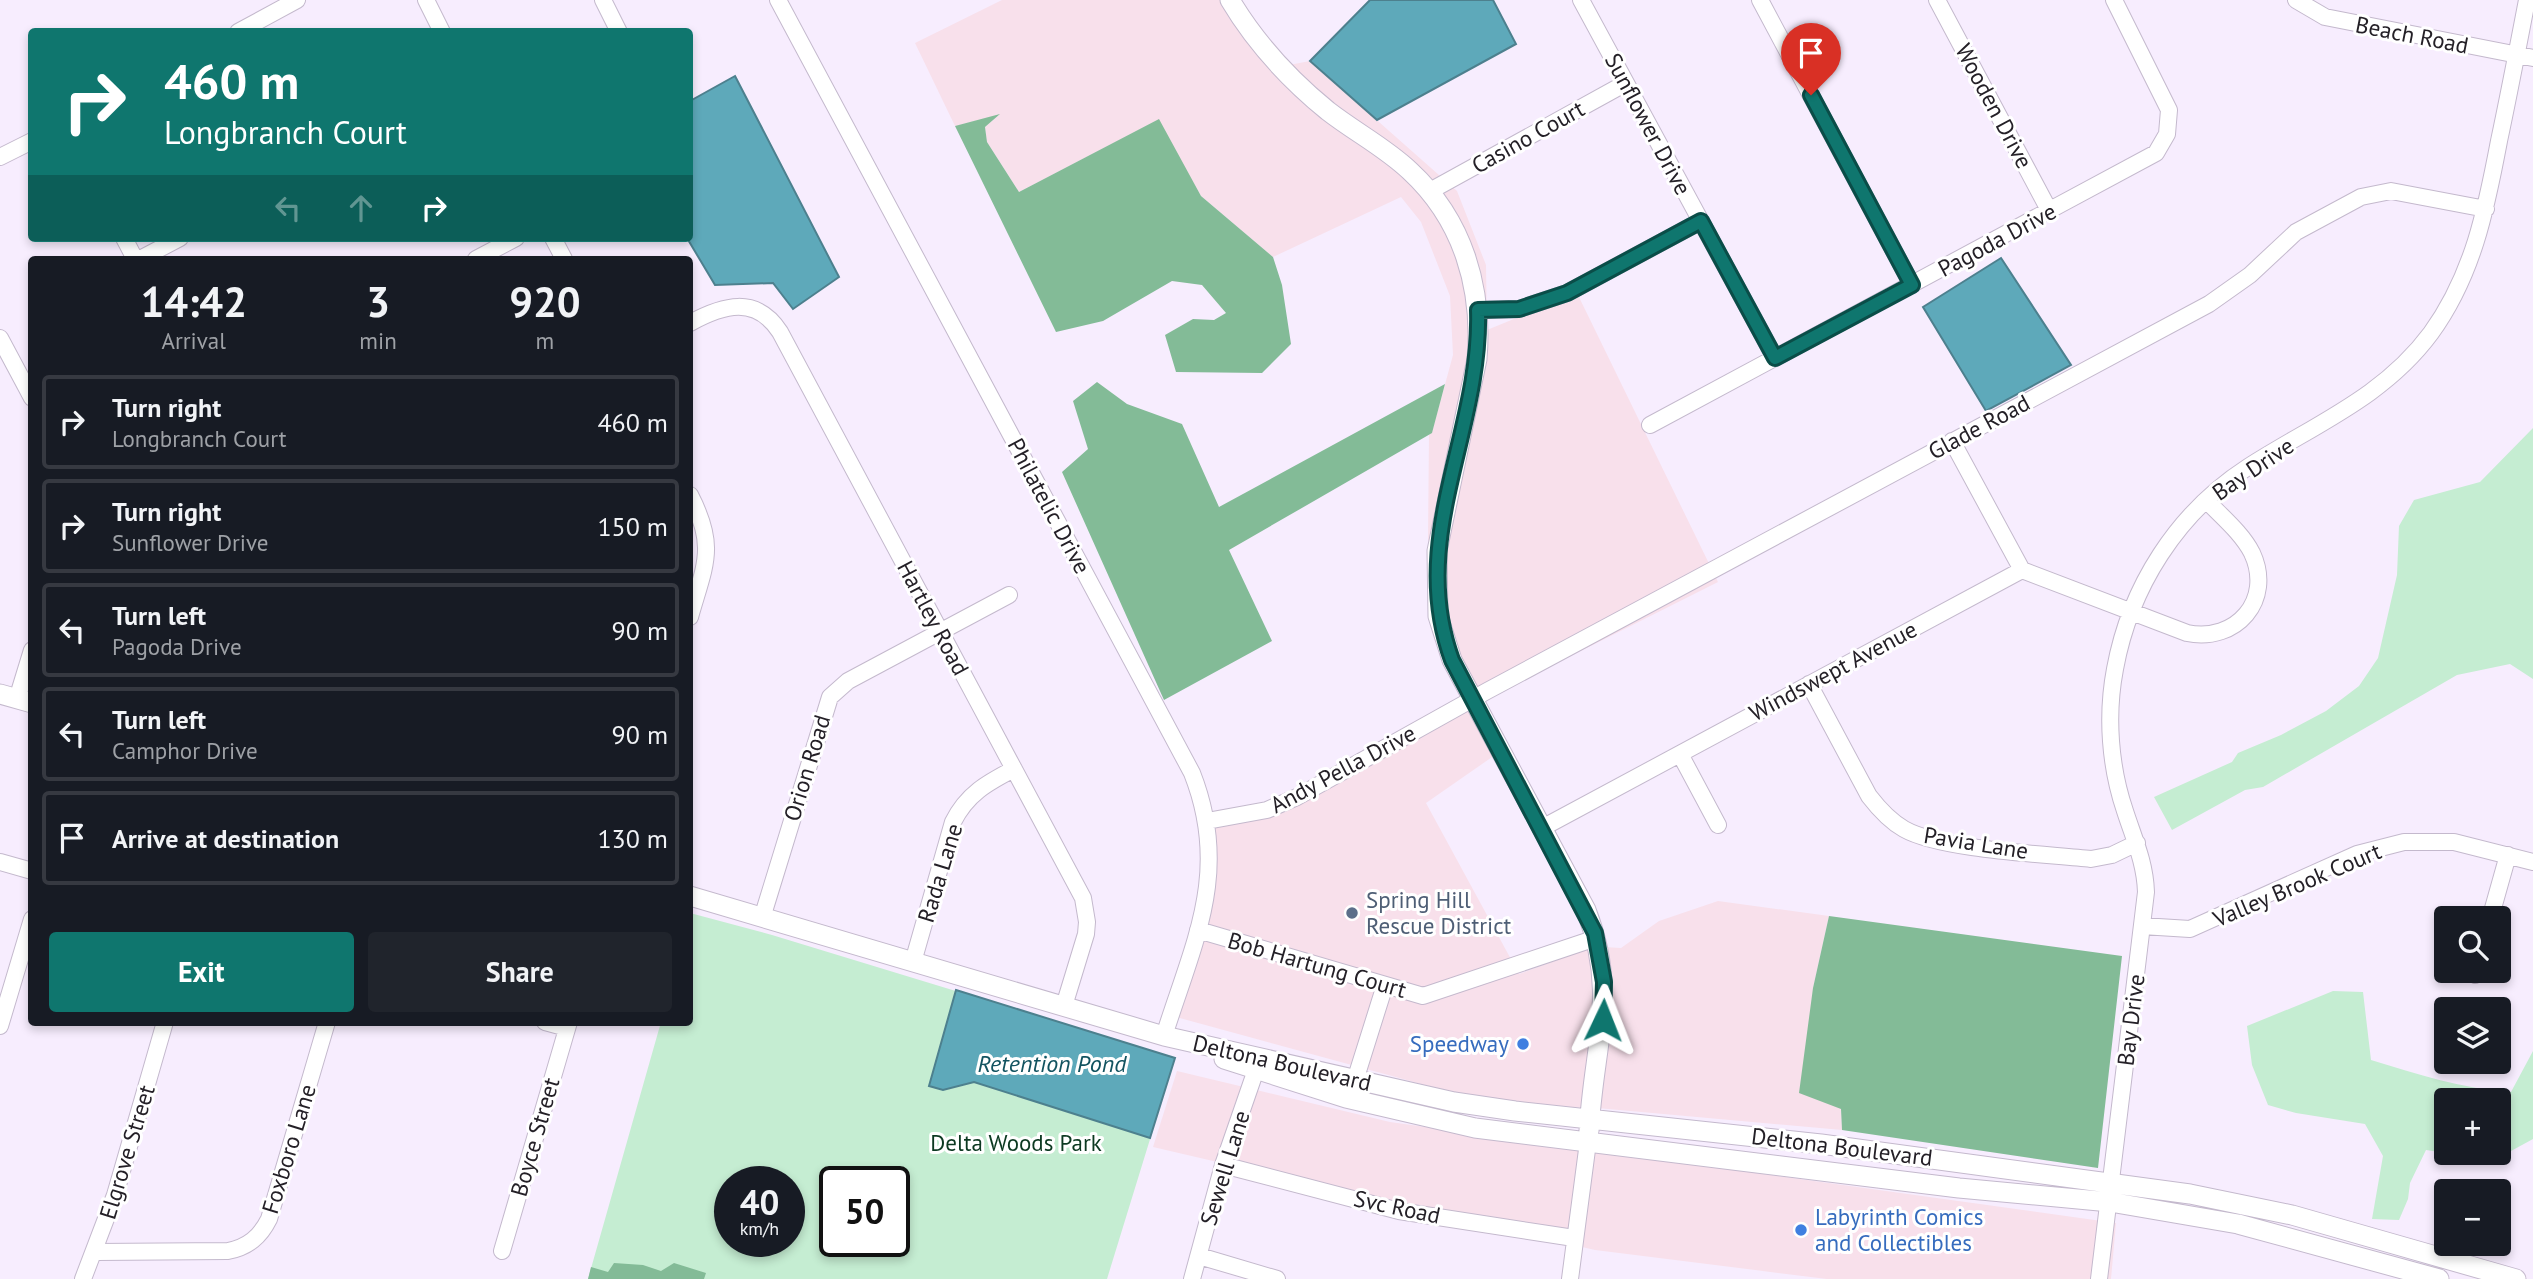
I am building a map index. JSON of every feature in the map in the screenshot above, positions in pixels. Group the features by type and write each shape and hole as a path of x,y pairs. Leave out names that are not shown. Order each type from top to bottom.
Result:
{"main road":[{"path":"1230,0 1252,32 1299,85 1328,111 1392,155 1430,191 1465,253 1478,310 1477,359 1435,572 1438,612 1443,637 1473,699 1586,910 1596,938 1604,982 1605,1006 1588,1142"},
{"name":"Deltona Boulevard","path":"693,897 1258,1064 1350,1099 1475,1128 1822,1171 2110,1202 2250,1227 2439,1279"},
{"name":"Deltona Boulevard","path":"1258,1064 1354,1078 1454,1101 1589,1119 1825,1144 2111,1181 2242,1203 2474,1273 2516,1279"},
{"path":"1822,1171 1825,1144"}],"street":[{"path":"245,28 297,0"},
{"path":"426,0 440,28"},
{"path":"603,0 618,28"},
{"name":"Philatelic Drive","path":"778,0 1192,773 1208,821 1210,874 1198,930 1164,1036"},
{"name":"Sunflower Drive","path":"1581,0 1775,358"},
{"path":"1760,0 1912,285"},
{"name":"Wooden Drive","path":"1937,0 2050,212"},
{"name":"Pagoda Drive","path":"1650,425 2156,153 2167,134 2169,122 2166,98 2114,0"},
{"name":"Beach Road","path":"2296,0 2325,17 2533,58"},
{"name":"Bay Drive","path":"2099,1279 2146,874 2117,782 2111,728 2114,671 2131,611 2166,545 2206,500 2249,466 2362,400 2412,356 2430,335 2459,288 2480,236 2527,0"},
{"name":"Casino Court","path":"1430,191 1626,83"},
{"path":"0,158 28,143"},
{"name":"Glade Road","path":"1473,699 2209,304 2250,275 2296,232 2361,197 2391,191 2486,209"},
{"path":"1478,310 1519,309 1567,293 1701,221"},
{"path":"144,256 172,242"},
{"path":"483,256 509,242"},
{"name":"Hartley Road","path":"693,321 732,305 756,309 775,324 1087,910 1086,934 1064,1006"},
{"path":"0,338 28,390"},
{"path":"1952,441 2022,570 2201,636 2225,632 2243,619 2250,610 2257,589 2256,563 2245,541 2206,500"},
{"path":"693,501 702,519 708,549 693,606"},
{"name":"Windswept Avenue","path":"1542,828 2022,570"},
{"name":"Orion Road","path":"762,918 830,697 848,681 1009,595"},
{"path":"16,699 28,662"},
{"name":"Pavia Lane","path":"1809,684 1869,796 1884,814 1904,829 1934,840 2091,859 2112,855 2137,843"},
{"name":"Andy Pella Drive","path":"1208,821 1244,816 1290,801 1473,699"},
{"path":"1680,754 1718,825"},
{"name":"Rada Lane","path":"913,962 953,822 960,808 981,786 1014,769"},
{"name":"Valley Brook Court","path":"2142,926 2190,929 2380,847 2404,842 2442,842 2533,862"},
{"path":"2494,906 2508,855"},
{"path":"0,862 28,870"},
{"name":"Bob Hartung Court","path":"1198,930 1423,996 1596,938"},
{"path":"0,1024 28,932"},
{"path":"1350,1099 1354,1078 1385,985"},
{"name":"Elgrove Street","path":"83,1279 96,1252 164,1026"},
{"name":"Foxboro Lane","path":"96,1252 228,1251 248,1244 257,1237 269,1219 326,1026"},
{"name":"Boyce Street","path":"502,1251 568,1026"},
{"name":"Sewell Lane","path":"1192,1279 1223,1165 1258,1064"},
{"path":"1570,1279 1588,1142"},
{"name":"Svc Road","path":"1223,1165 1399,1211 1574,1238"},
{"path":"1199,1256 1277,1279"}],"shaded area":[{"path":"1002,0 1220,0 1233,16 1424,195 1459,255 1473,336 1431,553 1428,539 1429,435 1453,355 1450,296 1421,222 1401,197 1273,257 1201,196 1158,120 1019,192 987,142 985,127 999,115 955,126 915,43"},
{"path":"1310,61 1457,191 1486,265 1487,330 1577,293 1718,582 1481,701 1449,635 1441,571 1475,393 1471,251 1359,127 1289,65"},
{"path":"1460,690 1495,755 1426,803 1519,974 1592,947 1598,983 1585,1108 1480,1100 1176,1017 1201,895 1214,811 1248,815 1464,705"},
{"path":"1718,901 1829,916 1813,988 1841,1109 1842,1130 1597,1108 1605,947 1621,948 1659,921"},
{"path":"1177,1071 1390,1122 2116,1223 2111,1279 1827,1279 1595,1250 1153,1147"}],"green space":[{"path":"1000,114 985,127 987,142 1019,192 1159,119 1201,196 1273,257 1282,285 1291,344 1262,373 1176,372 1165,335 1193,319 1214,320 1226,313 1202,285 1172,281 1103,321 1056,332 955,126"},
{"path":"1097,382 1127,404 1182,424 1219,507 1445,384 1432,433 1229,550 1272,641 1164,700 1062,472 1088,449 1073,401"},
{"path":"2533,428 2533,679 2510,664 2457,675 2263,787 2245,790 2172,830 2154,797 2232,762 2238,753 2281,735 2326,711 2359,686 2378,658 2397,575 2399,526 2414,500 2480,482"},
{"name":"Delta Woods Park","path":"693,914 772,935 1175,1058 1107,1279 588,1279 660,1026 693,1026"},
{"path":"1829,916 2122,956 2098,1168 1842,1130 1841,1109 1799,1093 1813,988"},
{"path":"2333,991 2363,992 2371,1060 2481,1088 2434,1088 2434,1151 2426,1150 2410,1183 2408,1199 2399,1220 2372,1219 2383,1156 2365,1124 2296,1113 2268,1105 2252,1065 2247,1026"},
{"path":"2533,1051 2533,1139 2511,1151 2511,1092"},
{"path":"614,1263 643,1265 661,1271 674,1263 706,1273 704,1279 588,1279 591,1267 608,1272"}],"water":[{"path":"1370,0 1493,0 1516,44 1377,120 1310,61"},
{"path":"735,76 839,277 793,309 773,283 715,285 689,242 693,242 693,99"},
{"path":"2001,258 2071,365 1986,411 1923,307"},
{"name":"Retention Pond","path":"956,990 1175,1058 1150,1138 974,1082 943,1090 929,1086"}],"place":[{"name":"Spring Hill Rescue District","path":"1352,913"},
{"name":"Speedway","path":"1523,1044"},
{"name":"Labyrinth Comics and Collectibles","path":"1801,1230"}],"route":[{"path":"1603,1020 1605,1006 1602,962 1586,910 1452,660 1438,616 1435,572 1437,551 1477,359 1478,310 1519,309 1545,302 1567,293 1701,221 1775,358 1912,285 1811,95"}]}
